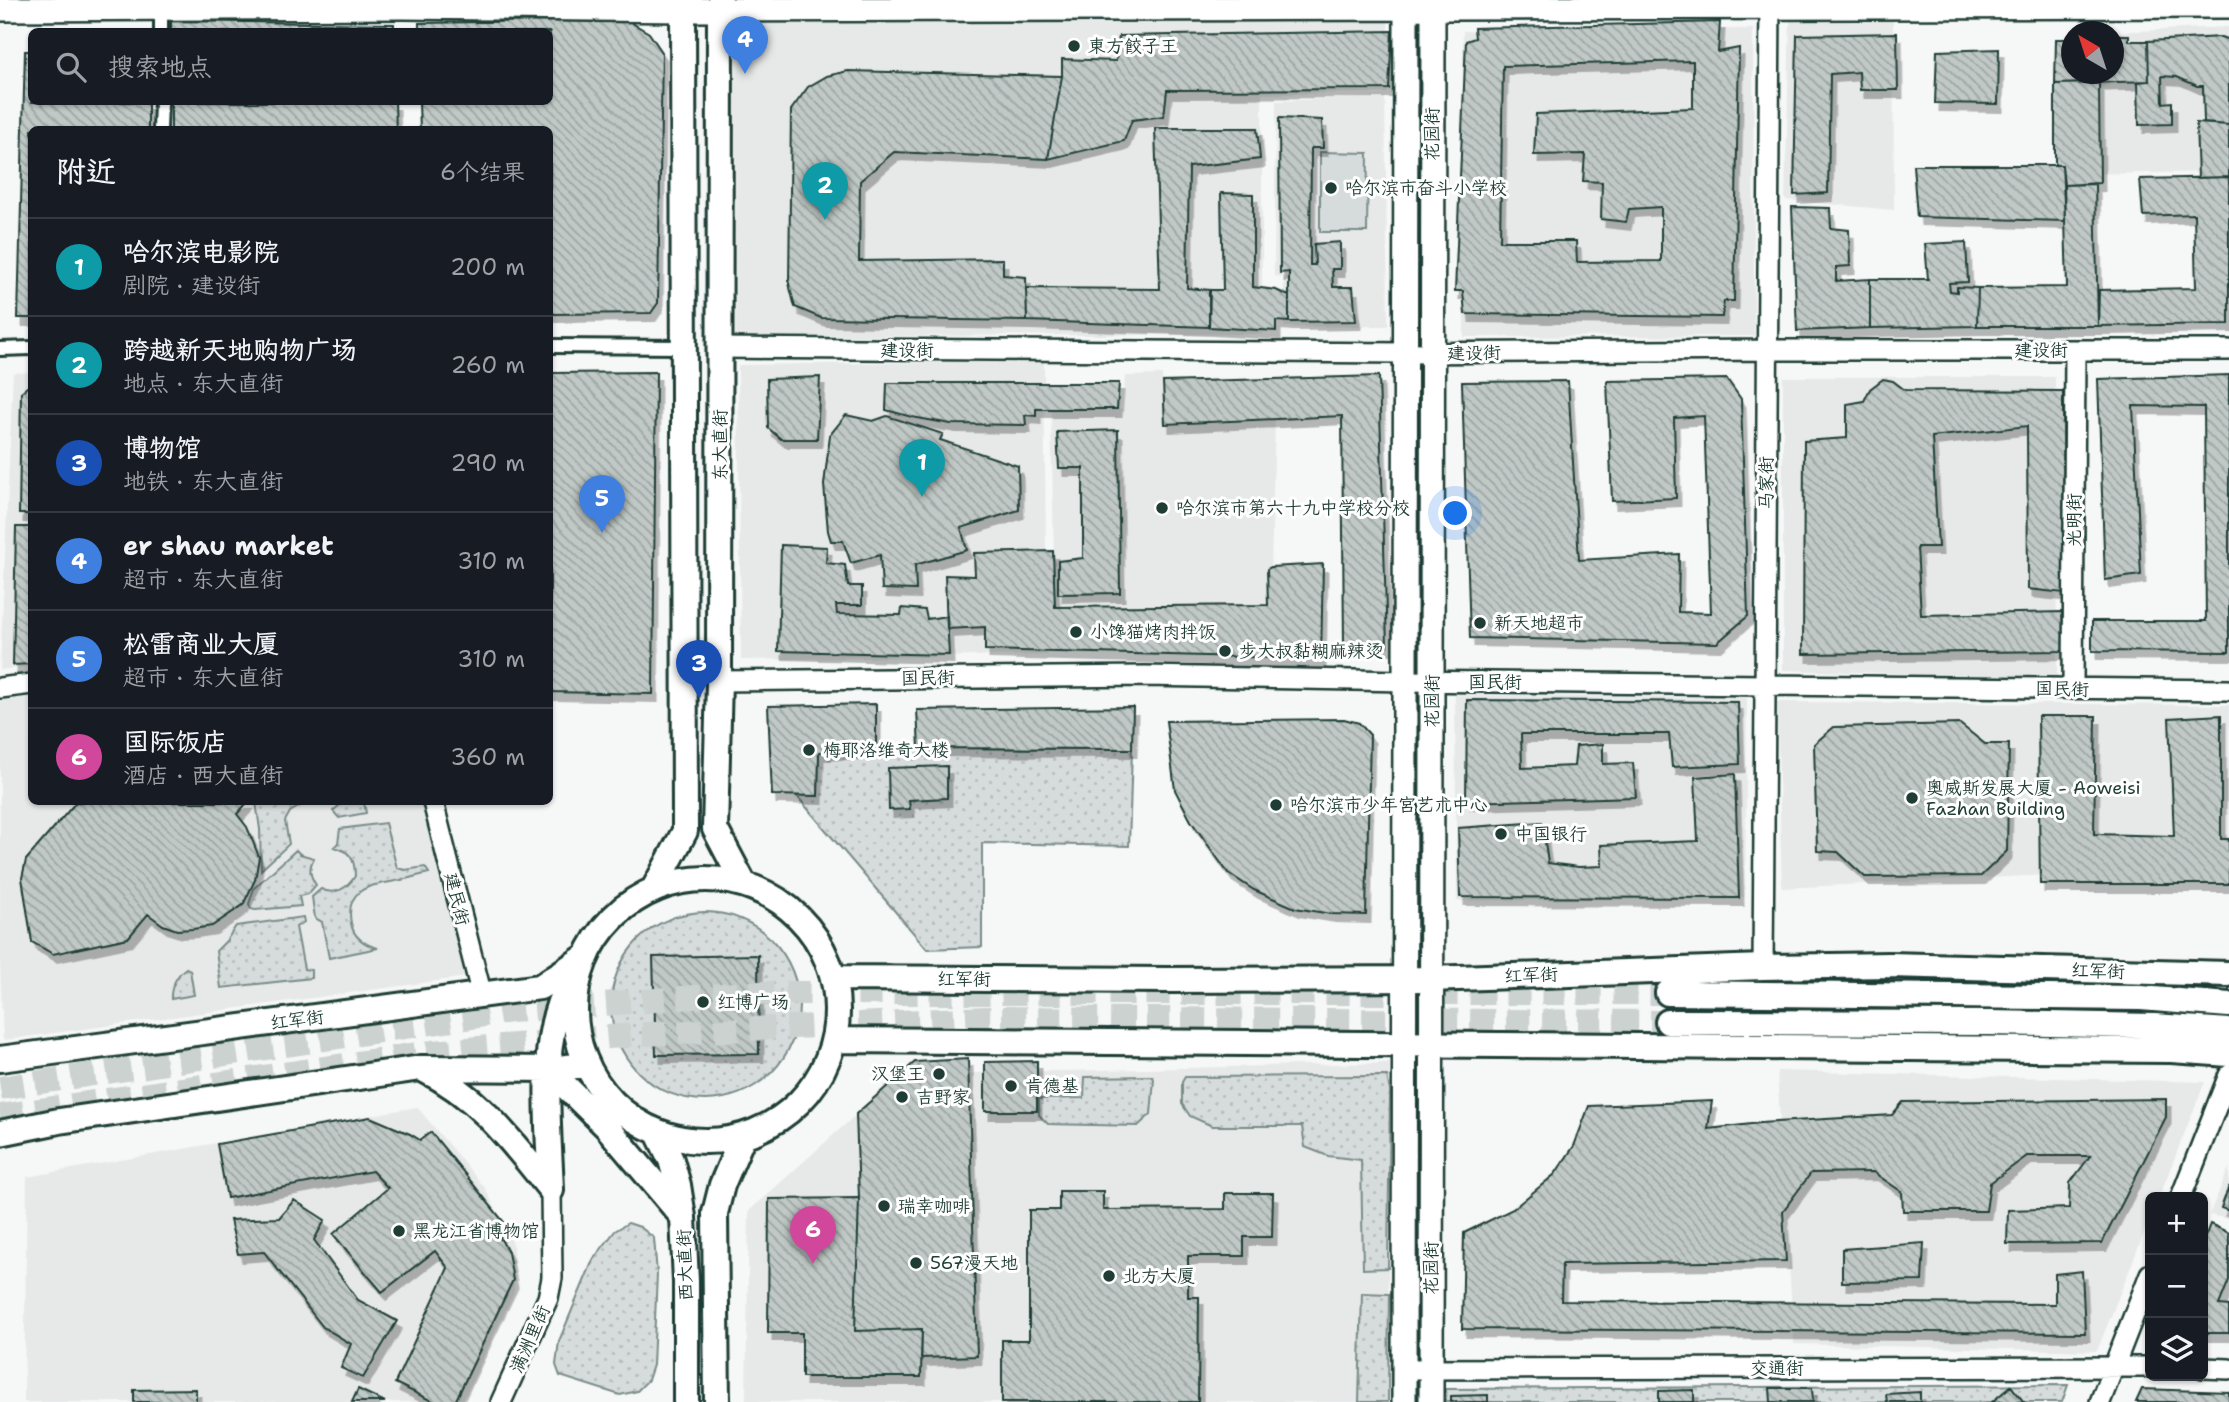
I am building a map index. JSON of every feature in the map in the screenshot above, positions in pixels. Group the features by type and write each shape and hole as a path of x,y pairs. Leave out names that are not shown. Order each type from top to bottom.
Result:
{"main road":[{"path":"0,9 104,4 161,8 1770,3 2229,6"},
{"name":"东大直街","path":"654,889 685,831 683,5"},
{"name":"东大直街","path":"720,5 719,681 715,829 744,884"},
{"name":"花园街","path":"1404,1402 1406,5"},
{"name":"花园街","path":"1431,1402 1433,5"},
{"path":"551,1190 548,1069 555,1015 567,985 597,936 613,916 654,889 693,879 719,879 744,884 781,901 810,929 821,946 834,978 837,1002 834,1040 827,1062 815,1082 801,1100 774,1122 743,1136 722,1140 679,1139 658,1133 628,1117 616,1106 599,1087 586,1065 579,1048 574,1011 575,993 585,957"},
{"name":"红军街","path":"0,1059 540,987 585,957"},
{"path":"1889,965 1934,995"},
{"name":"红军街","path":"834,978 1430,979 1889,965 2229,974"},
{"name":"红军街","path":"1668,993 2141,998 2229,1005"},
{"path":"1668,1023 1990,1023 2154,1026 2229,1031"},
{"path":"834,1040 1432,1044 1783,1050 2171,1050 2229,1054"},
{"path":"0,1133 72,1119 421,1068 548,1069 586,1065"},
{"path":"421,1068 443,1080 492,1118 551,1190"},
{"path":"548,1069 607,1127 683,1217"},
{"name":"西大直街","path":"658,1133 674,1172 683,1217 687,1402"},
{"name":"西大直街","path":"716,1402 715,1213 722,1185 743,1136"}],"street":[{"name":"马家街","path":"1763,967 1770,3"},
{"path":"161,8 161,28"},
{"path":"160,105 160,126"},
{"path":"553,346 684,347"},
{"path":"0,349 28,348"},
{"name":"建设街","path":"720,348 1406,354 1767,349 2229,350"},
{"name":"光明街","path":"2073,689 2075,350"},
{"name":"国民街","path":"719,681 1144,676 1432,682 2229,690"},
{"path":"0,688 28,684"},
{"name":"建民街","path":"434,805 482,996"},
{"path":"2183,1192 2229,1075"},
{"name":"满洲里街","path":"501,1402 548,1298 552,1278 551,1190"},
{"path":"2100,1402 2145,1287"},
{"name":"交通街","path":"1404,1369 2145,1367"},
{"path":"2208,1368 2229,1369"}],"shaded area":[{"path":"1893,19 1894,210 1785,200 1790,21"},
{"path":"1388,21 1388,93 1262,94 1262,334 736,337 735,24"},
{"path":"2229,27 2229,172 2071,174 2070,84 2124,84 2124,32"},
{"path":"1753,29 1754,336 1464,337 1463,31"},
{"name":"哈尔滨市奋斗小学校","path":"1385,97 1388,326 1284,327 1284,277 1274,276 1276,101"},
{"path":"1320,152 1368,153 1367,232 1320,232"},
{"path":"1044,361 1047,655 741,660 738,365"},
{"path":"28,372 28,666 0,670 13,373"},
{"name":"哈尔滨市第六十九中学校分校","path":"1162,375 1165,424 1275,419 1271,567 1267,569 1266,577 1268,605 1055,607 1051,410 1123,409 1125,376"},
{"path":"1783,377 2055,377 2057,678 1783,670"},
{"path":"1455,695 1747,698 1745,897 1457,901"},
{"path":"28,697 28,805 422,805 466,977 3,1040 0,965 0,701"},
{"path":"1777,702 2229,705 2229,866 1782,888"},
{"path":"919,748 1132,749 1129,846 982,843 982,947 927,949 796,795 818,796 819,752"},
{"path":"256,805 302,805 290,812 285,821 289,844 261,870"},
{"path":"340,805 365,805 366,813 339,818 333,811"},
{"path":"385,823 397,868 405,870 425,867 429,873 372,886 357,894 350,910 352,928 360,940 378,948 329,958 322,922 315,918 312,897 321,889 331,892 341,890 355,876 351,857 334,847 338,843 340,829"},
{"path":"296,850 314,858 310,872 316,885 308,894 299,896 301,906 251,909 249,904 254,888"},
{"path":"705,912 741,919 771,940 792,970 799,1006 792,1042 771,1072 741,1093 705,1100 669,1093 639,1072 618,1042 611,1006 618,970 639,940 669,919"},
{"path":"303,917 304,922 296,927 304,969 311,970 311,978 221,988 216,951 236,926"},
{"path":"186,968 190,970 194,995 171,999 175,982"},
{"path":"1389,1063 1388,1402 746,1402 749,1211 900,1075"},
{"path":"1777,1071 2205,1082 2161,1192 2145,1192 2145,1231 2097,1351 1794,1344"},
{"path":"1152,1076 1151,1114 1138,1126 1048,1124 1039,1115 1039,1099 1084,1098 1085,1077"},
{"path":"1387,1076 1390,1091 1388,1268 1363,1269 1361,1160 1328,1156 1305,1147 1302,1126 1212,1126 1190,1116 1182,1104 1182,1082 1185,1077"},
{"path":"417,1107 485,1188 513,1244 514,1292 462,1402 24,1402 27,1177"},
{"path":"2229,1168 2229,1219 2209,1215"},
{"path":"628,1223 640,1227 654,1238 657,1274 653,1365 648,1380 637,1391 620,1395 560,1376 556,1365 559,1341 593,1260 615,1231"},
{"path":"1362,1293 1389,1294 1388,1402 1359,1402"},
{"path":"2068,1385 2062,1402 1446,1402 1445,1389"}],"building":[{"path":"627,20 649,33 662,52 658,303 651,313 553,314 553,126 420,126 419,105 553,105 553,28 419,28 419,23"},
{"path":"171,21 394,24 394,28 171,28"},
{"path":"1720,22 1718,52 1739,48 1734,301 1724,301 1722,317 1465,314 1463,291 1455,291 1466,41 1475,38 1474,28","holes":["1693,61 1693,108 1536,114 1534,155 1585,154 1583,181 1602,182 1601,219 1626,222 1629,209 1661,207 1661,261 1577,262 1576,241 1500,241 1503,66"]},
{"path":"1392,31 1389,89 1167,90 1164,116 1132,120 1124,141 1048,159 1062,76 1062,59 1116,61 1119,36"},
{"path":"1897,33 1898,90 1860,90 1859,72 1830,74 1828,193 1794,195 1797,35"},
{"path":"2124,35 2129,35 2129,41 2148,41 2149,81 2124,82"},
{"path":"2221,37 2229,40 2229,125 2204,123 2203,86 2177,77 2162,76 2163,103 2172,102 2172,124 2139,125 2138,82 2149,81 2148,41"},
{"path":"2056,39 2061,39 2061,84 2055,84"},
{"path":"1999,49 1998,104 1935,103 1937,51"},
{"path":"25,51 28,51 28,105 148,105 148,126 28,126 28,318 18,318"},
{"path":"848,71 1062,76 1048,159 894,152 860,181 859,261 1003,259 1003,275 1026,277 1027,321 821,318 795,307 789,284 791,110 808,87 827,76"},
{"path":"2055,84 2099,84 2100,183 2064,185 2062,165 2055,165"},
{"path":"171,105 395,105 396,126 171,126"},
{"path":"1279,118 1322,120 1323,148 1311,148 1310,265 1315,265 1314,244 1340,242 1340,269 1332,269 1333,287 1353,287 1356,321 1289,322 1289,272 1280,273"},
{"path":"2196,123 2229,125 2229,177 2198,178"},
{"path":"1155,128 1257,128 1260,159 1189,167 1187,288 1210,290 1209,327 1027,321 1026,288 1160,289"},
{"path":"1913,165 2062,165 2065,221 1917,217"},
{"path":"2229,177 2229,324 2098,326 2099,290 2196,288 2194,214 2143,216 2140,179"},
{"path":"2095,184 2098,326 1977,326 1978,288 2067,287 2064,185"},
{"path":"1221,193 1253,194 1253,287 1276,290 1289,296 1289,322 1276,321 1276,331 1209,327 1209,290 1223,290"},
{"path":"1792,207 1830,208 1831,228 1849,230 1850,266 1836,267 1836,281 1870,279 1870,328 1797,331"},
{"path":"1966,242 1968,282 1949,283 1950,291 1957,292 1957,287 1978,288 1977,326 1870,328 1870,279 1928,279 1925,244"},
{"path":"656,372 653,694 553,692 553,373"},
{"path":"2229,375 2229,652 2092,651 2092,621 2206,621 2204,407 2133,406 2141,575 2105,580 2098,379"},
{"path":"1379,376 1387,646 1344,645 1342,416 1165,424 1163,382"},
{"path":"820,377 817,439 781,439 768,428 767,379"},
{"path":"1727,379 1741,399 1748,616 1717,643 1470,638 1462,382 1568,381 1579,560 1679,554 1678,612 1711,613 1704,416 1674,418 1676,498 1612,501 1607,381"},
{"path":"1883,379 1893,381 1905,390 2063,391 2064,593 2028,589 2027,426 1932,437 1938,547 1917,547 1921,615 2062,612 2065,651 1803,654 1804,441 1847,438 1847,404 1864,401 1870,389"},
{"path":"887,383 1119,383 1117,409 1036,409 1036,416 1025,415 1026,425 951,424 886,410"},
{"path":"28,386 28,514 19,514 21,392"},
{"path":"846,415 873,421 887,416 943,434 940,440 1018,466 1019,510 961,528 967,550 915,565 916,590 882,589 880,555 851,563 843,541 831,541 828,531 824,485 830,435"},
{"path":"1118,430 1120,593 1058,594 1058,561 1083,558 1083,468 1059,468 1057,432"},
{"path":"16,527 28,527 28,664 13,665"},
{"path":"781,545 827,547 826,563 845,565 848,586 862,586 862,605 836,605 837,614 901,615 902,608 925,610 927,619 947,616 949,655 778,651"},
{"path":"1053,551 1055,607 1268,605 1267,569 1323,564 1321,659 985,650 985,627 947,629 945,575 975,576 974,553"},
{"path":"1467,700 1738,702 1740,764 1672,767 1669,734 1521,734 1522,768 1574,766 1576,746 1603,744 1603,764 1633,763 1636,797 1466,802"},
{"name":"梅耶洛维奇大楼","path":"876,704 876,749 819,752 818,796 772,795 768,706"},
{"path":"1133,707 1132,749 919,748 917,710"},
{"path":"2221,715 2221,839 2229,839 2229,884 2040,884 2038,716 2096,716 2094,834 2174,836 2169,718"},
{"name":"哈尔滨市少年宫艺术中心","path":"1344,719 1359,723 1370,735 1366,915 1331,914 1295,908 1254,890 1228,873 1191,821 1175,790 1166,721"},
{"name":"奥威斯发展大厦 - Aoweisi Fazhan Building","path":"1960,724 1985,744 2009,744 2007,851 1981,876 1865,877 1838,852 1817,851 1814,744 1834,727"},
{"path":"947,766 947,798 909,800 910,809 889,810 888,768"},
{"name":"中国银行","path":"1735,774 1739,898 1460,897 1458,828 1542,822 1548,863 1579,867 1602,866 1601,845 1698,841 1695,777"},
{"path":"73,805 245,805 237,814 247,827 259,857 255,880 243,905 212,926 177,930 163,925 148,914 128,938 53,954 32,942 22,878 26,860"},
{"path":"758,955 759,1054 656,1055 653,957"},
{"name":"567漫天地","path":"968,1059 977,1356 921,1358 922,1329 855,1331 859,1198 856,1114 915,1062"},
{"name":"肯德基","path":"1037,1061 1037,1111 985,1111 985,1062"},
{"path":"2166,1099 2166,1117 2102,1243 2007,1244 2008,1210 2069,1208 2070,1183 2090,1156 2027,1156 1990,1183 1986,1211 1903,1211 1902,1192 1873,1172 1811,1173 1783,1211 1786,1261 1562,1264 1561,1301 2055,1304 2055,1274 2082,1271 2085,1333 1462,1329 1464,1233 1513,1209 1555,1174 1574,1146 1589,1106 1712,1101 1708,1129 1892,1115 1903,1102"},
{"name":"黑龙江省博物馆","path":"370,1117 420,1140 431,1132 507,1226 498,1234 508,1252 513,1280 455,1402 434,1402 395,1383 448,1268 435,1251 382,1292 333,1234 388,1188 372,1171 227,1198 217,1144"},
{"path":"2229,1186 2229,1211 2221,1208"},
{"name":"北方大厦","path":"1059,1191 1103,1191 1103,1210 1225,1209 1225,1193 1273,1193 1272,1237 1244,1237 1244,1256 1188,1256 1188,1297 1199,1297 1198,1402 1002,1402 1002,1340 1029,1340 1029,1210 1059,1210"},
{"path":"859,1198 855,1331 922,1329 921,1377 802,1377 802,1333 768,1333 769,1199"},
{"path":"294,1200 325,1220 314,1240 358,1300 397,1321 363,1378 341,1368 351,1344 323,1327 264,1252 238,1254 230,1220 279,1218"},
{"path":"2210,1224 2229,1233 2229,1280 2219,1305 2229,1306 2229,1333 2208,1333"},
{"path":"1924,1243 1922,1281 1842,1282 1842,1249"},
{"path":"2011,1386 2024,1402 1992,1402"},
{"path":"1770,1388 1812,1388 1813,1402 1771,1402"},
{"path":"196,1389 196,1402 134,1402 134,1390"},
{"path":"358,1389 385,1402 352,1402"},
{"path":"2142,1389 2229,1392 2229,1402 2136,1402"},
{"path":"1694,1390 1694,1402 1659,1402 1659,1391"},
{"path":"1920,1392 1920,1402 1887,1402 1886,1394"},
{"path":"1488,1395 1488,1402 1451,1402 1451,1396"}],"tunnel":[{"path":"0,1088 511,1011 748,993 1668,993"},
{"path":"0,1116 432,1052 644,1034 985,1018 1668,1022"}],"place":[{"name":"東方餃子王","path":"1074,46"},
{"name":"er shau market","path":"745,74"},
{"name":"哈尔滨市奋斗小学校","path":"1331,188"},
{"name":"跨越新天地购物广场","path":"825,220"},
{"name":"哈尔滨电影院","path":"922,497"},
{"name":"哈尔滨市第六十九中学校分校","path":"1162,508"},
{"name":"松雷商业大厦","path":"602,533"},
{"name":"新天地超市","path":"1480,623"},
{"name":"小馋猫烤肉拌饭","path":"1076,632"},
{"name":"步大叔黏糊麻辣烫","path":"1225,651"},
{"name":"博物馆","path":"699,698"},
{"name":"梅耶洛维奇大楼","path":"809,750"},
{"name":"奥威斯发展大厦 - Aoweisi Fazhan Building","path":"1912,798"},
{"name":"哈尔滨市少年宫艺术中心","path":"1276,805"},
{"name":"中国银行","path":"1501,834"},
{"name":"红博广场","path":"703,1002"},
{"name":"汉堡王","path":"939,1074"},
{"name":"肯德基","path":"1011,1086"},
{"name":"吉野家","path":"902,1097"},
{"name":"瑞幸咖啡","path":"884,1206"},
{"name":"黑龙江省博物馆","path":"399,1231"},
{"name":"567漫天地","path":"916,1263"},
{"name":"国际饭店","path":"813,1264"},
{"name":"北方大厦","path":"1109,1276"}]}
